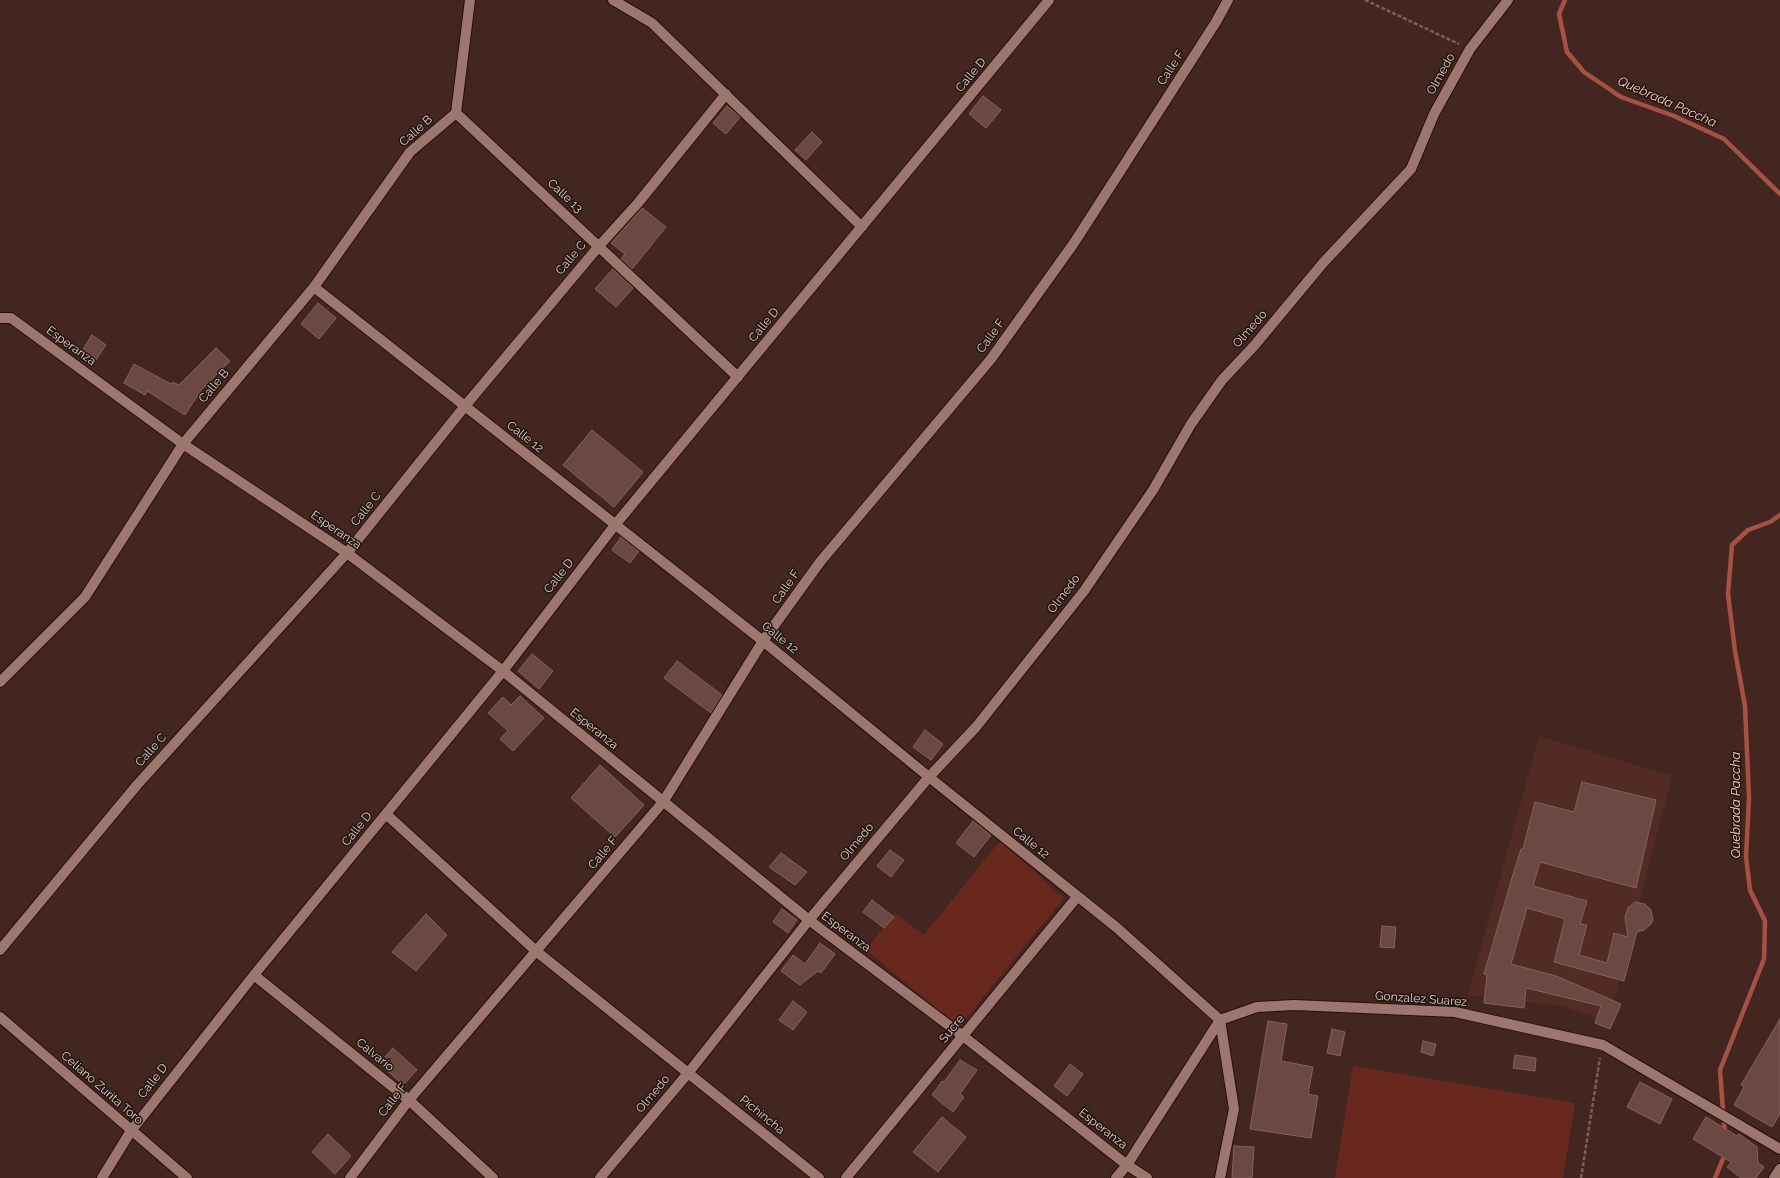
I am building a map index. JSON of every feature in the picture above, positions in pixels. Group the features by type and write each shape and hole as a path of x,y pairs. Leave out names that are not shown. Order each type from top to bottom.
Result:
{"street":[{"path":"456,113 470,0"},
{"path":"613,0 652,24 862,227"},
{"name":"Calle D","path":"102,1178 131,1131 254,975 503,671 615,524 1049,0"},
{"name":"Calle F","path":"350,1178 409,1100 664,802 763,641 820,562 991,359 1074,243 1216,22 1228,0"},
{"name":"Olmedo","path":"600,1178 689,1072 809,920 928,777 976,727 1084,591 1153,490 1191,424 1222,380 1254,346 1323,263 1411,169 1434,114 1470,49 1508,0"},
{"name":"Calle C","path":"0,950 137,785 347,553 464,406 599,246 638,203 726,94"},
{"name":"Calle 13","path":"456,113 738,377"},
{"name":"Calle B","path":"0,682 85,597 183,444 314,287 410,152 456,113"},
{"name":"Calle 12","path":"314,287 763,641 928,777 1116,927 1220,1020"},
{"name":"Esperanza","path":"0,318 11,318 183,444 347,553 503,671 809,920 963,1036 1127,1165 1147,1178"},
{"name":"Pichincha","path":"386,814 536,951 689,1072 819,1178"},
{"name":"Sucre","path":"846,1178 1077,897"},
{"name":"Calvario","path":"254,975 409,1100 492,1178"},
{"name":"Gonzalez Suarez","path":"1220,1020 1257,1007 1294,1005 1455,1012 1602,1045 1780,1148"},
{"name":"Celiano Zurita Toro","path":"0,1017 187,1178"},
{"path":"1116,1178 1127,1165 1220,1020"},
{"path":"1220,1020 1234,1108 1220,1178"},
{"path":"1774,1178 1780,1169"}],"path":[{"path":"1365,0 1470,49"},
{"path":"1581,1178 1602,1045"}],"shaded area":[{"path":"1539,736 1672,776 1608,1022 1561,1006 1468,995"},
{"path":"1000,841 1064,898 959,1027 866,950 895,913 924,935"},
{"path":"1353,1066 1575,1103 1563,1178 1335,1178"}],"building":[{"path":"983,96 1001,110 986,128 969,114"},
{"path":"727,106 740,117 726,134 713,123"},
{"path":"812,132 822,142 806,160 795,150"},
{"path":"642,208 666,227 632,269 621,259 625,254 611,243"},
{"path":"613,269 633,288 616,307 595,289"},
{"path":"318,303 336,318 319,339 301,324"},
{"path":"92,335 106,345 94,363 80,354"},
{"path":"216,348 230,361 201,390 185,415 147,391 145,395 124,383 134,364 171,384 173,382 179,385"},
{"path":"592,430 643,472 614,507 563,465"},
{"path":"621,537 639,551 630,563 612,550"},
{"path":"532,654 553,671 539,689 518,671"},
{"path":"677,661 722,695 711,713 664,678"},
{"path":"520,696 544,718 513,751 500,739 508,731 488,713 503,697 511,705"},
{"path":"925,730 943,744 931,760 913,747"},
{"path":"600,765 644,805 615,837 571,798"},
{"path":"1582,782 1656,800 1636,888 1540,862 1533,886 1587,901 1580,924 1587,925 1579,955 1607,963 1614,933 1628,937 1625,917 1628,908 1635,902 1645,904 1651,910 1653,920 1644,930 1637,932 1624,981 1554,962 1565,919 1527,908 1511,964 1556,976 1621,1004 1610,1029 1595,1023 1601,1006 1526,988 1524,1008 1484,1003 1487,975 1484,974 1514,871 1521,849 1523,849 1535,802 1574,812"},
{"path":"973,821 991,835 974,857 956,843"},
{"path":"890,850 904,860 891,877 877,866"},
{"path":"781,853 807,872 795,885 769,867"},
{"path":"872,900 894,917 884,928 863,912"},
{"path":"782,909 797,920 788,933 773,922"},
{"path":"426,914 447,935 416,971 392,952"},
{"path":"1382,926 1396,927 1394,948 1380,947"},
{"path":"820,943 835,954 821,973 818,971 800,985 781,971 793,955 805,964"},
{"path":"793,1001 807,1012 793,1030 779,1020"},
{"path":"1780,1019 1780,1114 1772,1127 1734,1105 1744,1087 1741,1085"},
{"path":"1268,1021 1287,1024 1281,1061 1313,1067 1308,1094 1318,1096 1311,1138 1250,1129"},
{"path":"1332,1029 1345,1032 1340,1056 1327,1053"},
{"path":"1423,1041 1436,1044 1433,1056 1421,1052"},
{"path":"393,1048 417,1070 403,1085 379,1063"},
{"path":"1515,1055 1536,1058 1535,1071 1513,1068"},
{"path":"960,1060 977,1070 960,1094 964,1097 953,1112 932,1095 942,1081 944,1082"},
{"path":"1070,1064 1083,1074 1067,1096 1054,1086"},
{"path":"1640,1082 1672,1099 1660,1124 1627,1107"},
{"path":"942,1117 966,1137 938,1172 913,1152"},
{"path":"1706,1117 1737,1136 1739,1134 1757,1147 1758,1163 1764,1167 1756,1178 1741,1178 1727,1167 1731,1162 1693,1139"},
{"path":"328,1134 351,1156 335,1174 312,1152"},
{"path":"1234,1146 1254,1147 1252,1178 1232,1178"}],"waterway":[{"name":"Quebrada Paccha","path":"1565,0 1559,14 1567,52 1584,72 1621,97 1674,116 1724,139 1780,194"},
{"name":"Quebrada Paccha","path":"1723,1111 1720,1070 1764,959 1765,921 1750,890 1746,857 1749,798 1745,706 1735,651 1728,594 1732,545 1748,530 1770,522 1780,515"},
{"name":"Quebrada Paccha","path":"1724,1122 1725,1133"},
{"name":"Quebrada Paccha","path":"1715,1178 1726,1152"}]}
